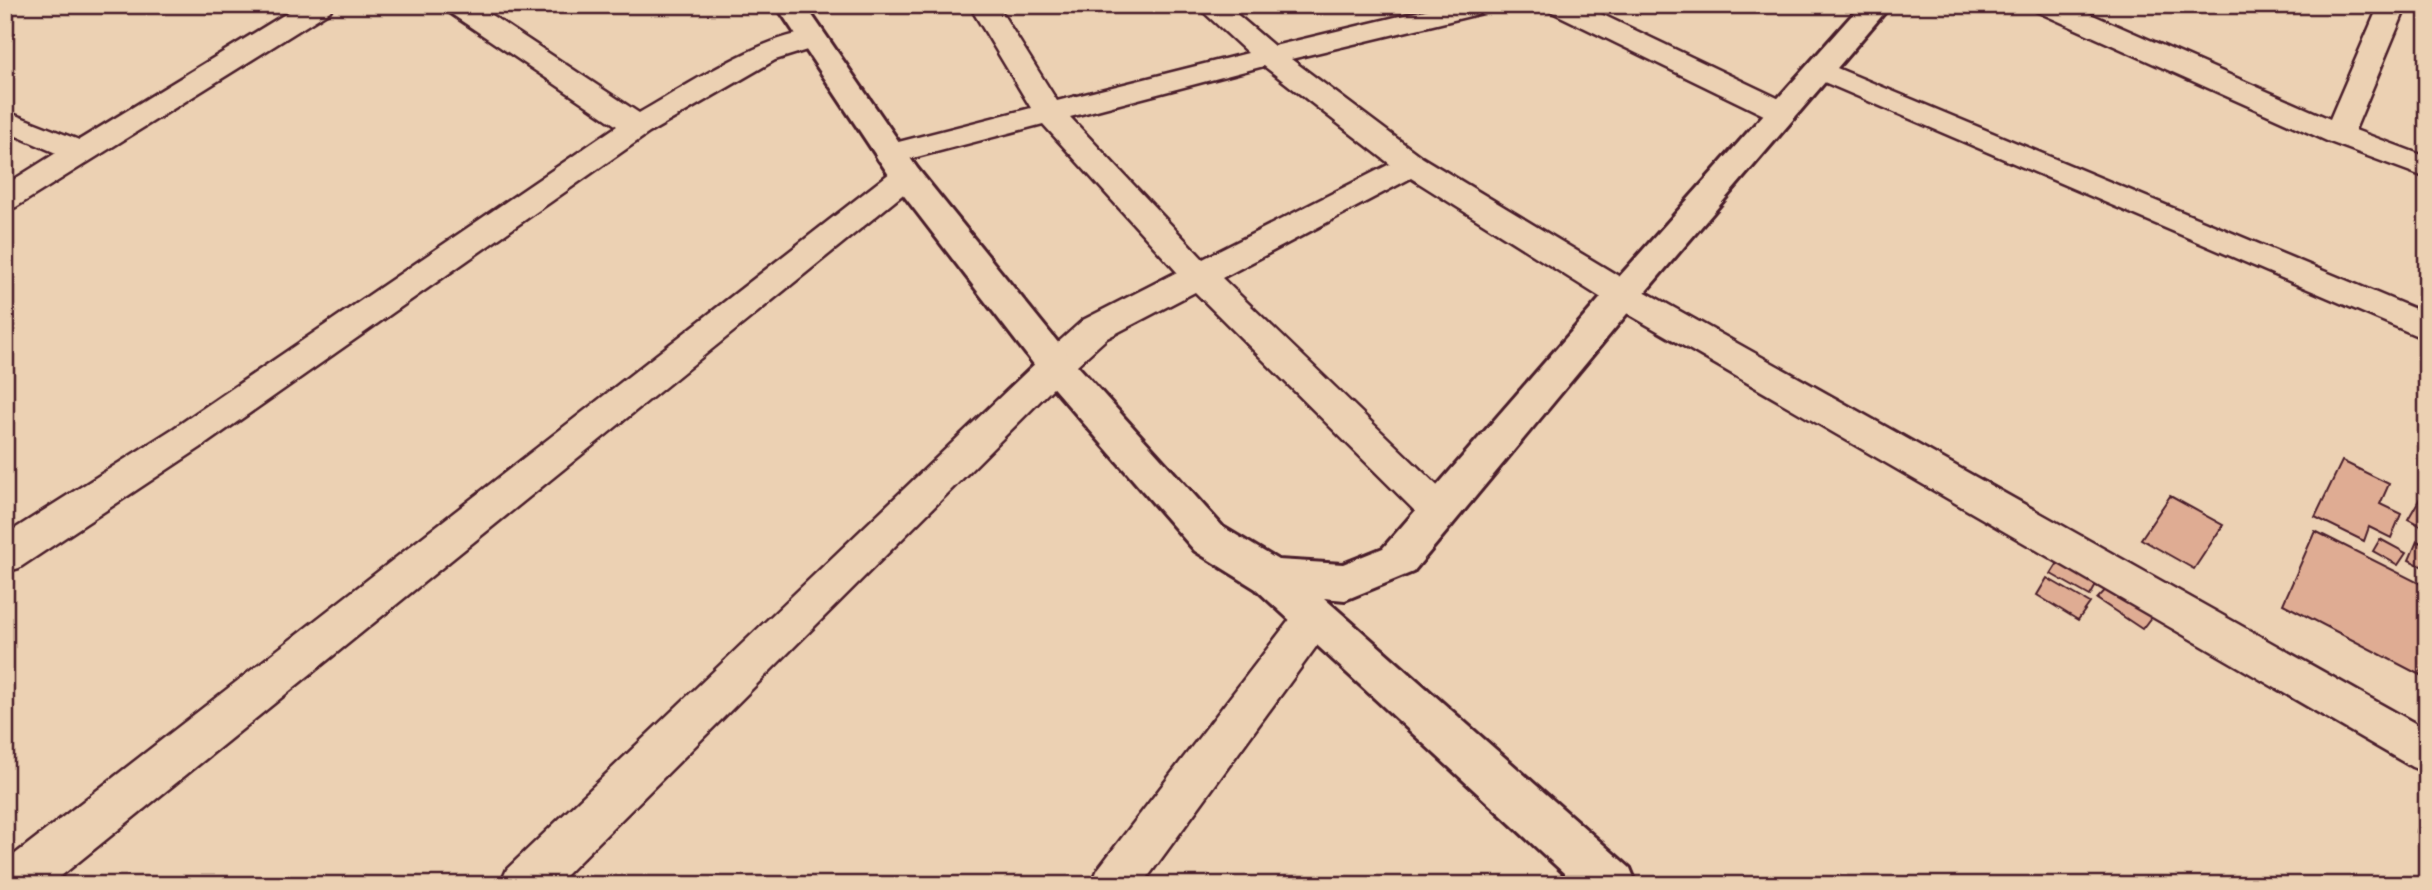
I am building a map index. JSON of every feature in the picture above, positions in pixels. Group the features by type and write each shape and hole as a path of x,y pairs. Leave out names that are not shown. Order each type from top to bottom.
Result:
{"street":[{"path":"5,199 320,5"},
{"path":"457,5 638,126"},
{"path":"983,5 1049,113 1198,274 1439,511"},
{"path":"1209,5 1269,56 1412,165 1623,295 2427,753"},
{"path":"13,885 898,165 1049,113 1481,5"},
{"path":"1560,5 1782,112"},
{"path":"1271,577 1345,582 1398,560 1623,295 1877,5"},
{"path":"2046,5 2338,134 2427,168"},
{"path":"2338,134 2393,5"},
{"path":"795,7 813,40 898,165 1055,365 1209,539 1271,577 1613,885"},
{"path":"5,556 187,438 638,126 765,54 813,40"},
{"path":"1820,70 2427,328"},
{"path":"5,120 80,152"},
{"path":"523,885 1095,329 1412,165"},
{"path":"1114,885 1315,617"}],"building":[{"path":"2342,461 2389,484 2380,504 2401,514 2391,538 2369,527 2364,541 2315,517"},
{"path":"2423,493 2427,495 2427,529 2408,519"},
{"path":"2170,496 2223,525 2194,569 2141,539"},
{"path":"2315,531 2427,587 2427,654 2420,675 2283,604"},
{"path":"2380,539 2406,553 2398,565 2373,551"},
{"path":"2417,541 2427,546 2427,569 2409,560"},
{"path":"2061,558 2099,580 2090,596 2051,574"},
{"path":"2047,578 2090,603 2078,620 2037,595"},
{"path":"2112,583 2155,612 2142,629 2097,599"},
{"path":"2427,791 2427,837 2417,832"}]}
